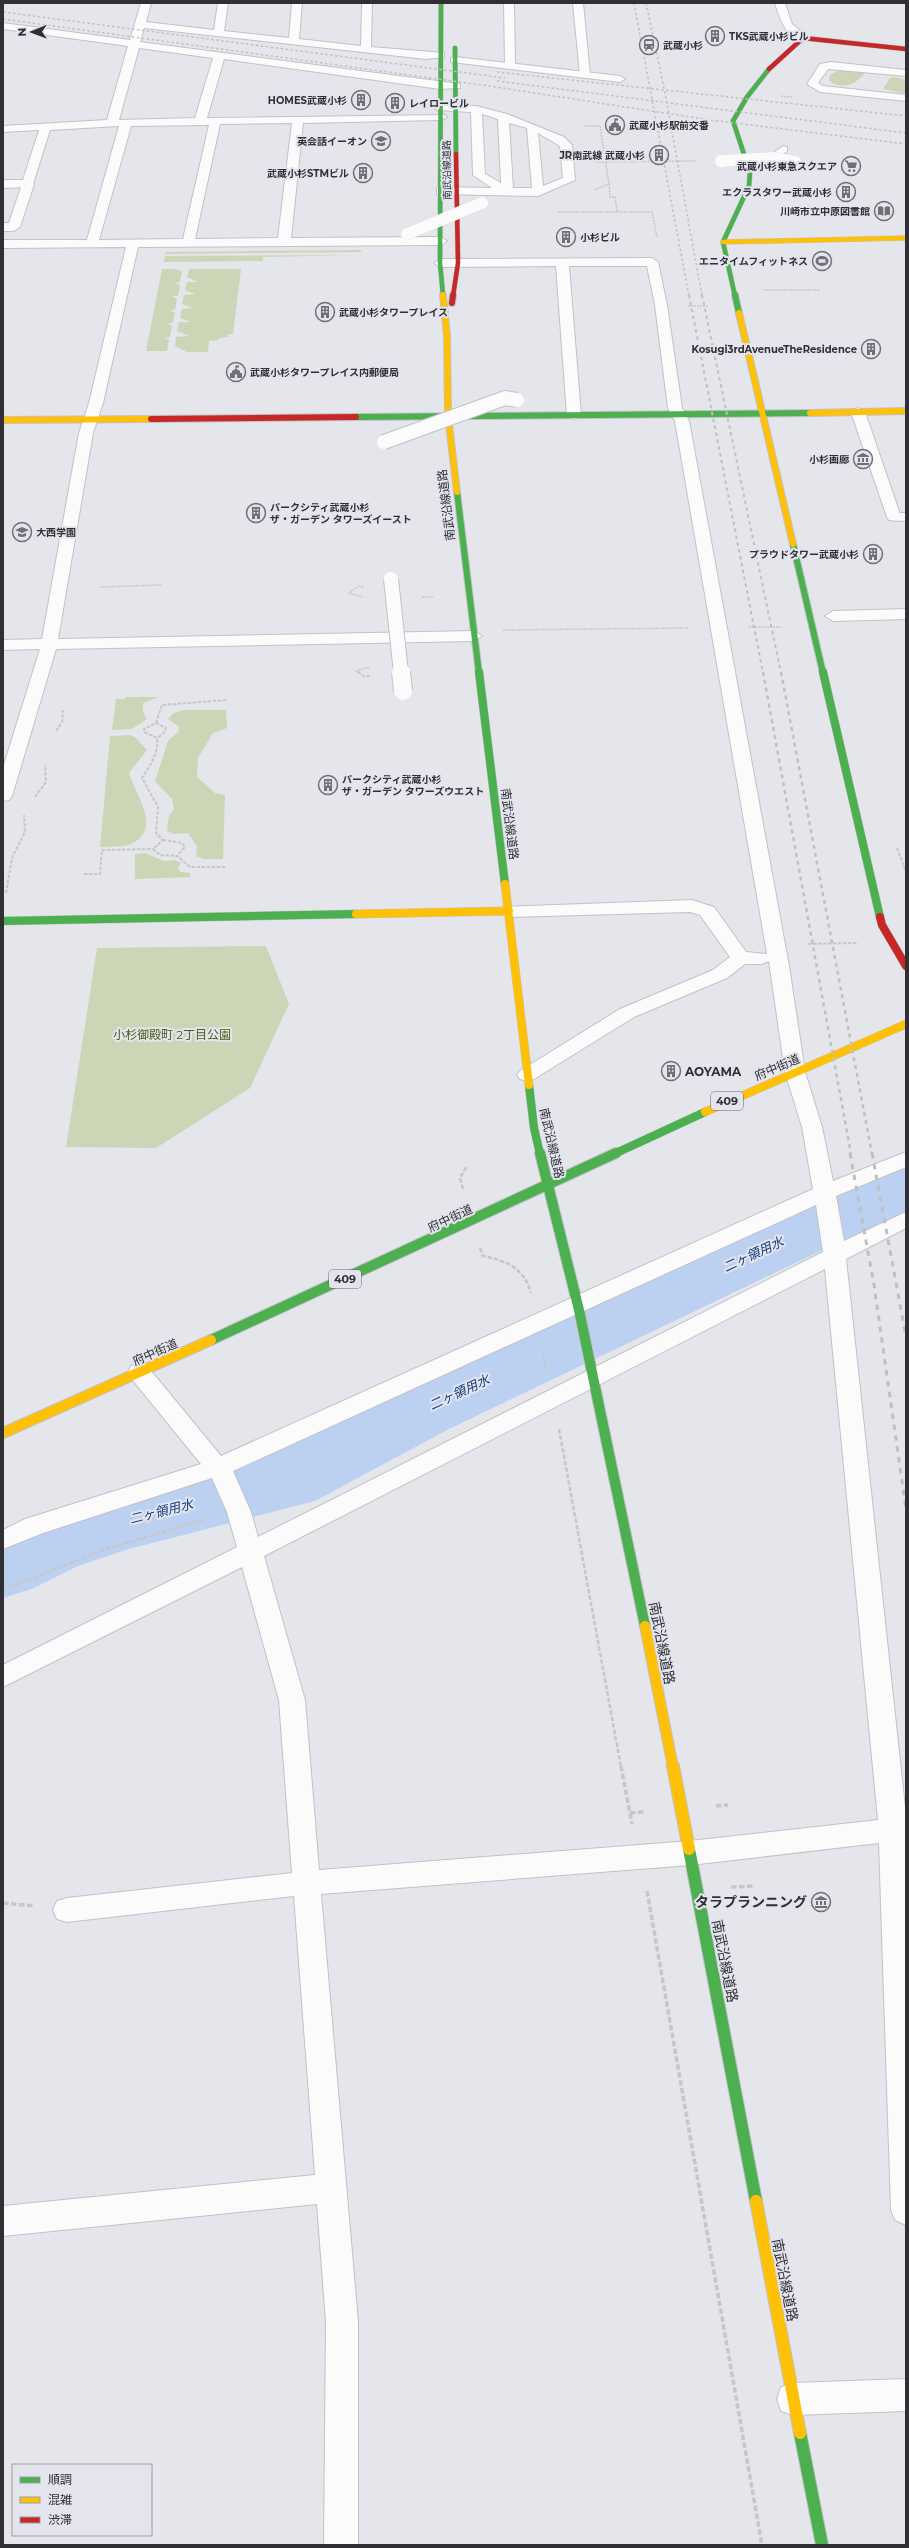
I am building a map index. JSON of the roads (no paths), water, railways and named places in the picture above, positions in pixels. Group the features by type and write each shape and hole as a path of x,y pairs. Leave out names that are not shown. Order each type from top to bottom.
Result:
{"main road":[{"name":"南武沿線道路","path":"441,3 440,263 448,336 448,416 509,911 534,1128 550,1184 592,1368 690,1853 822,2545"},
{"path":"906,49 803,38 791,47 749,93 733,121 750,172 749,186 723,242 882,925 906,966"},
{"name":"南武沿線道路","path":"448,336 458,263 458,191 454,42"},
{"path":"723,242 906,238"},
{"path":"3,420 680,415 906,411"},
{"path":"3,922 509,911"},
{"name":"府中街道","path":"3,1432 139,1372 550,1184 642,1139 906,1024"}],"street":[{"path":"112,123 142,25 146,3"},
{"path":"219,33 223,3"},
{"path":"294,42 297,3"},
{"path":"366,50 367,3"},
{"path":"509,3 510,66"},
{"path":"578,3 585,75"},
{"path":"780,3 787,25 803,38"},
{"path":"142,25 366,50 440,56"},
{"path":"3,26 219,57 440,86 456,86"},
{"path":"200,121 219,57"},
{"path":"455,60 620,79"},
{"path":"906,73 831,65 824,66 812,84 820,88 906,98"},
{"path":"3,129 112,123 298,120 441,112 456,108 476,109 532,126 560,139 566,146 569,180 538,192 441,191"},
{"path":"476,109 479,175 506,192"},
{"path":"503,116 506,192"},
{"path":"284,242 298,120"},
{"path":"188,243 215,121"},
{"path":"92,243 126,123"},
{"path":"3,227 14,227 46,126"},
{"path":"532,126 538,192"},
{"path":"773,158 783,149"},
{"path":"721,161 773,158 795,162"},
{"path":"3,184 28,184"},
{"path":"407,234 482,203"},
{"path":"3,244 441,241"},
{"path":"3,796 49,645 86,433 133,243"},
{"path":"440,263 652,262 661,305 675,408 680,415 779,966 795,1072 812,1127 834,1247 899,1829 906,2210"},
{"path":"562,263 574,415"},
{"path":"384,442 409,436 492,398 516,400"},
{"path":"858,412 900,517"},
{"path":"391,579 403,691"},
{"path":"833,616 906,614"},
{"path":"3,645 474,636"},
{"path":"509,911 692,906 707,911 740,958"},
{"path":"527,1075 627,1014 720,974 740,958 760,958"},
{"path":"3,1540 34,1526 221,1471 579,1306 825,1199 906,1159"},
{"path":"3,1677 250,1554 592,1368 834,1247 906,1219"},
{"path":"139,1372 221,1471 239,1512 292,1700 342,2322 341,2545"},
{"path":"67,1910 307,1883 690,1853 899,1829"},
{"path":"3,2221 331,2188"},
{"path":"793,2399 906,2395"}],"waterway":[{"name":"二ヶ領用水","path":"3,1567 49,1544 125,1520 287,1480 420,1410 829,1218 906,1187"}],"railway":[{"path":"634,3 650,88"},
{"path":"646,3 664,90"},
{"path":"3,12 505,78"},
{"path":"3,19 489,86 654,111"},
{"path":"497,72 650,88"},
{"path":"497,81 652,101"},
{"path":"650,88 664,90"},
{"path":"650,88 652,101"},
{"path":"664,90 906,116"},
{"path":"664,90 667,103"},
{"path":"652,101 667,103"},
{"path":"652,101 654,111"},
{"path":"667,103 906,133"},
{"path":"667,103 669,114"},
{"path":"654,111 669,114"},
{"path":"654,111 689,296"},
{"path":"669,114 906,144"},
{"path":"669,114 702,296"},
{"path":"689,295 763,673"},
{"path":"702,295 781,673"},
{"path":"763,672 851,1154"},
{"path":"781,672 872,1154"},
{"path":"850,1153 874,1285 906,1509"},
{"path":"872,1153 906,1337"}],"place":[{"name":"TKS武蔵小杉ビル","path":"715,36"},
{"name":"武蔵小杉","path":"649,45"},
{"name":"HOMES武蔵小杉","path":"361,100"},
{"name":"レイロービル","path":"395,103"},
{"name":"武蔵小杉駅前交番","path":"615,125"},
{"name":"英会話イーオン","path":"381,141"},
{"name":"JR南武線 武蔵小杉","path":"659,155"},
{"name":"武蔵小杉東急スクエア","path":"851,166"},
{"name":"武蔵小杉STMビル","path":"363,173"},
{"name":"エクラスタワー武蔵小杉","path":"846,192"},
{"name":"川崎市立中原図書館","path":"884,211"},
{"name":"小杉ビル","path":"566,237"},
{"name":"エニタイムフィットネス","path":"822,261"},
{"name":"武蔵小杉タワープレイス","path":"325,312"},
{"name":"Kosugi3rdAvenueTheResidence","path":"871,349"},
{"name":"武蔵小杉タワープレイス内郵便局","path":"236,372"},
{"name":"小杉画廊","path":"863,459"},
{"name":"パークシティ武蔵小杉 ザ・ガーデン タワーズイースト","path":"256,513"},
{"name":"大西学園","path":"22,532"},
{"name":"プラウドタワー武蔵小杉","path":"873,554"},
{"name":"パークシティ武蔵小杉 ザ・ガーデン タワーズウエスト","path":"328,785"},
{"name":"AOYAMA","path":"671,1071"},
{"name":"タラプランニング","path":"821,1902"}],"park label":[{"name":"小杉御殿町 2丁目公園","path":"172,1034"}]}
